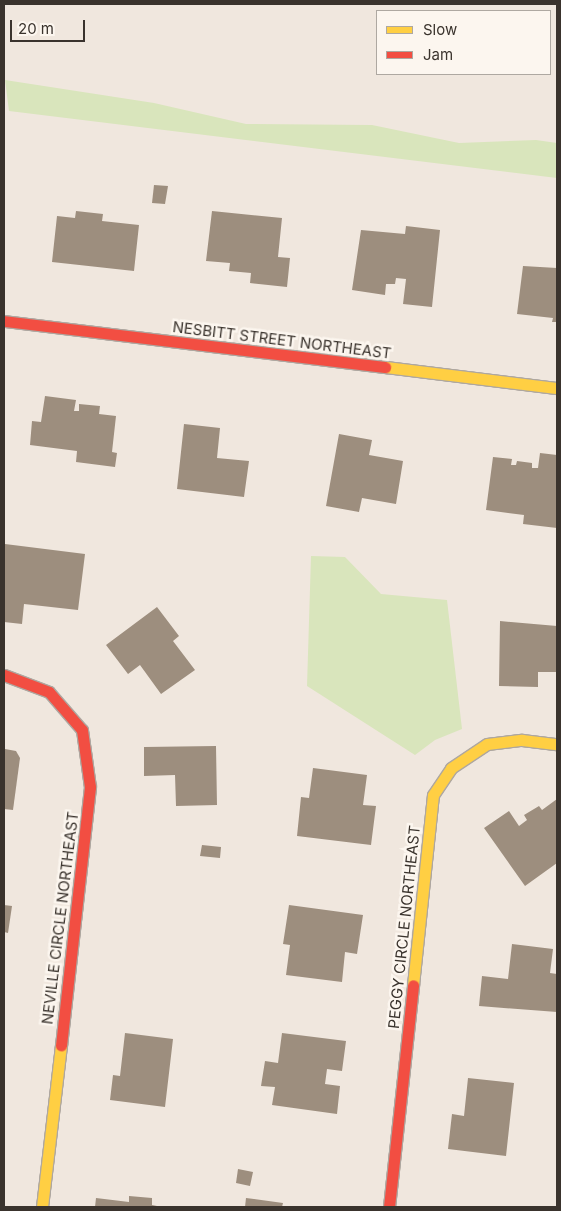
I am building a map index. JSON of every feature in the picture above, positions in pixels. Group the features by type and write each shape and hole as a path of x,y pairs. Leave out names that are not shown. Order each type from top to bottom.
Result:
{"street":[{"name":"NESBITT STREET NORTHEAST","path":"4,321 557,388"},
{"name":"NEVILLE CIRCLE NORTHEAST","path":"4,675 49,692 82,730 90,787 42,1207"},
{"name":"PEGGY CIRCLE NORTHEAST","path":"389,1207 433,795 451,768 487,744 522,740 557,744"}],"green space":[{"path":"5,80 154,103 246,124 372,125 459,143 536,140 557,143 557,178 9,111"},
{"path":"311,556 345,557 381,594 447,600 462,729 435,740 415,755 307,686"}],"building":[{"path":"154,185 168,186 165,204 152,203"},
{"path":"76,211 103,214 102,221 139,225 134,271 52,262 57,216 75,218"},
{"path":"212,211 282,218 278,257 290,258 287,287 250,283 251,273 229,271 230,263 206,261"},
{"path":"406,226 440,230 432,307 403,304 406,279 396,278 395,284 386,284 385,295 352,290 361,230 405,234"},
{"path":"523,266 557,268 557,322 552,322 553,318 517,314"},
{"path":"45,396 76,400 74,411 79,411 79,404 100,406 99,414 116,416 112,452 117,453 115,467 76,462 77,451 30,445 32,421 41,422"},
{"path":"184,424 220,428 217,458 249,461 244,497 177,489"},
{"path":"339,434 372,440 369,455 403,461 396,504 362,498 359,512 326,506"},
{"path":"540,453 557,455 557,528 523,524 524,515 486,510 493,457 512,459 511,465 516,465 517,461 532,463 532,468 538,468"},
{"path":"5,544 85,554 78,610 24,604 22,624 4,622"},
{"path":"157,607 179,636 173,641 195,670 161,694 140,665 128,674 106,645"},
{"path":"500,621 557,626 557,672 538,672 538,687 499,686"},
{"path":"216,746 217,805 176,806 175,775 144,776 144,747"},
{"path":"5,749 16,751 20,758 13,810 4,809"},
{"path":"313,768 367,775 363,805 376,806 371,845 297,836 301,797 309,798"},
{"path":"557,799 557,863 525,886 484,828 509,811 519,826 527,820 524,815 539,806 542,810"},
{"path":"202,845 221,847 220,858 200,856"},
{"path":"4,905 12,906 8,933 4,932"},
{"path":"289,905 363,915 357,954 345,952 342,982 286,975 290,945 283,944"},
{"path":"512,944 553,949 550,973 557,974 557,1012 479,1006 482,976 508,979"},
{"path":"125,1033 173,1039 165,1107 110,1100 113,1075 120,1076"},
{"path":"282,1033 346,1041 342,1071 327,1069 325,1084 340,1086 337,1114 272,1105 275,1087 261,1086 265,1061 278,1063"},
{"path":"468,1078 514,1083 506,1156 448,1149 452,1114 464,1116"},
{"path":"238,1169 253,1172 250,1186 236,1183"},
{"path":"129,1196 152,1198 152,1205 162,1207 95,1207 96,1198 129,1202"},
{"path":"246,1198 283,1203 282,1207 245,1207"}],"traffic: slow":[{"path":"385,367 557,388"},
{"path":"413,985 433,795 451,768 487,744 522,740 557,744"},
{"path":"42,1207 61,1045"}],"traffic: jam":[{"path":"4,321 385,367"},
{"path":"4,675 49,692 82,730 90,787 61,1045"},
{"path":"389,1207 413,985"}]}
